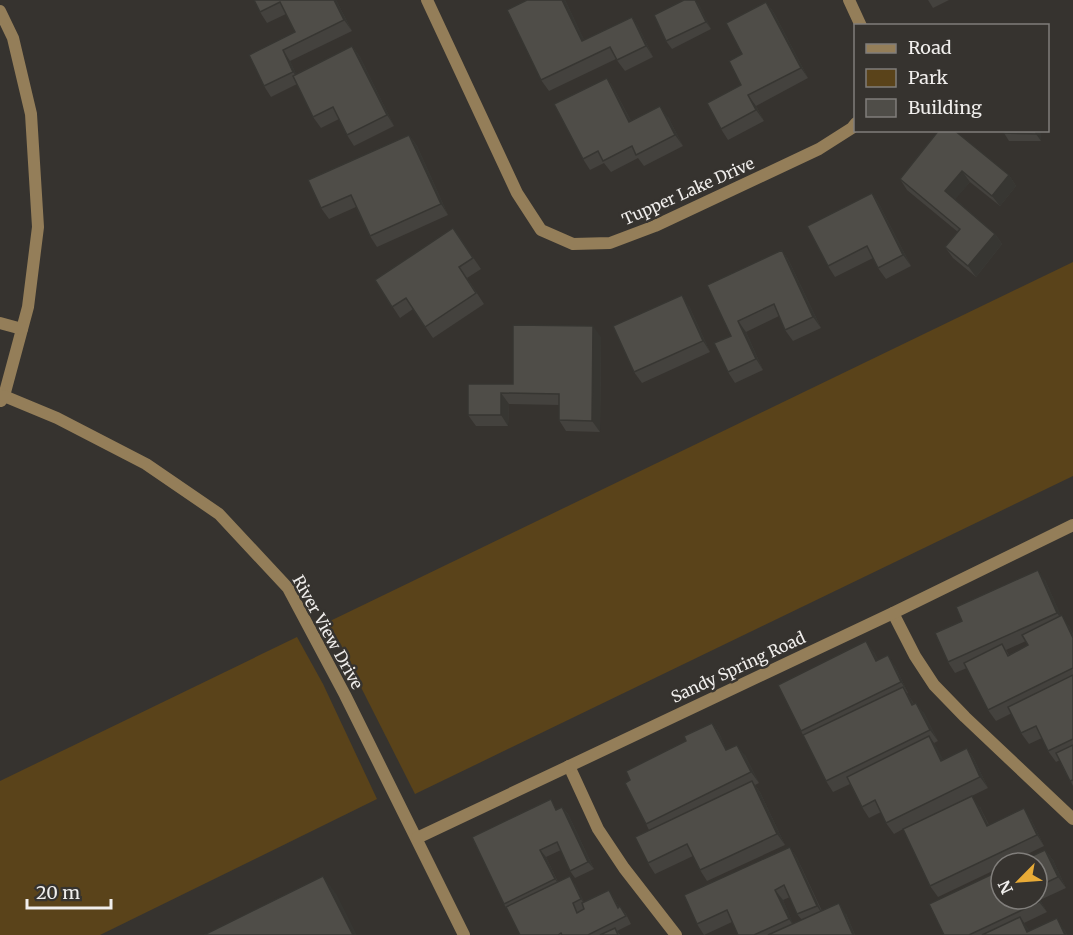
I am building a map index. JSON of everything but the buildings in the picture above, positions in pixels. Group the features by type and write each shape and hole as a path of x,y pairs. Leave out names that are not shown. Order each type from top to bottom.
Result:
{"street":[{"name":"Tupper Lake Drive","path":"427,0 517,193 542,230 573,244 610,243 655,226 819,149 854,125"},
{"path":"849,0 860,24"},
{"name":"River View Drive","path":"0,11 13,38 31,114 38,227 28,307 2,399 57,418 146,464 219,514 288,588 345,695 464,935"},
{"path":"0,323 22,329"},
{"name":"Sandy Spring Road","path":"417,838 1073,525"},
{"path":"893,612 915,656 934,685 1073,819"},
{"path":"568,766 598,829 624,868 676,935"}],"green space":[{"path":"1073,262 1073,476 415,794 328,622"},
{"path":"297,637 323,684 377,799 100,935 0,935 0,781"}]}
